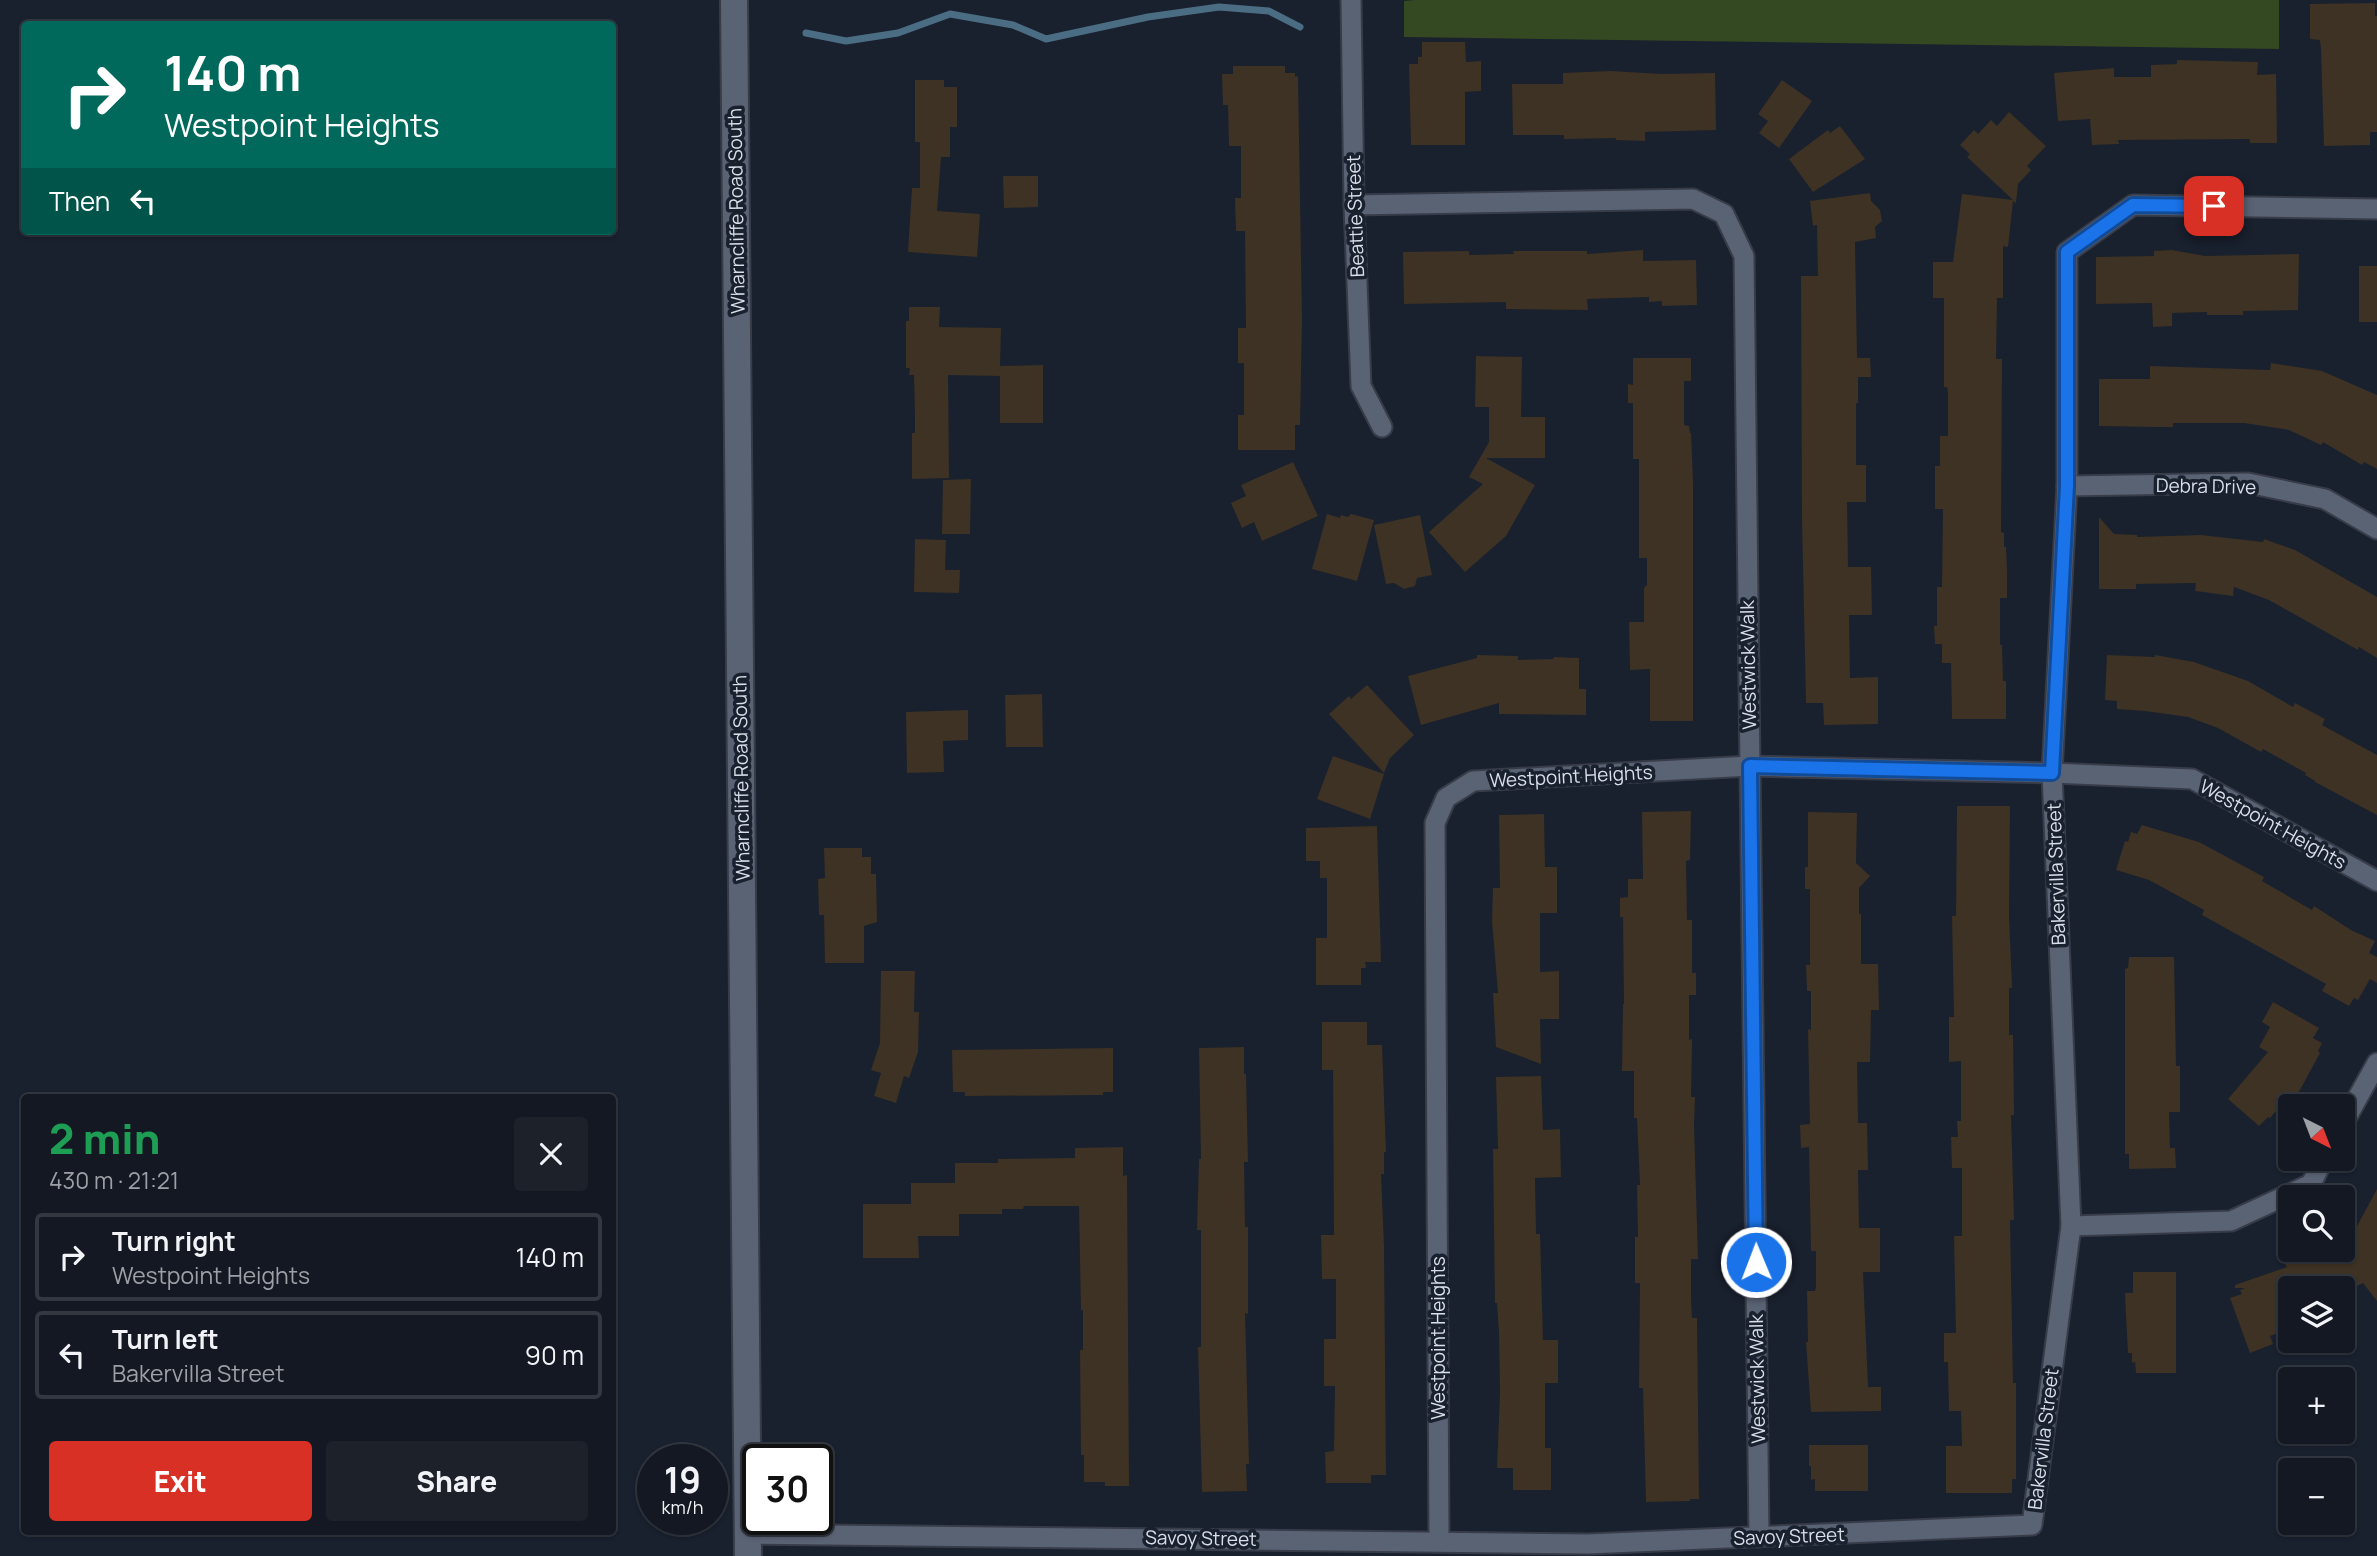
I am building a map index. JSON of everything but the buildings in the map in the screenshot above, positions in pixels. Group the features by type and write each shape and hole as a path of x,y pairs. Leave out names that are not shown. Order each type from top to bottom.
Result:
{"main road":[{"name":"Wharncliffe Road South","path":"734,0 748,1545"}],"street":[{"name":"Beattie Street","path":"1351,0 1354,205 1361,386 1382,427"},
{"name":"Westwick Walk","path":"1354,205 1693,200 1724,214 1744,256 1759,1537"},
{"name":"Bakervilla Street","path":"2032,1525 2071,1226 2052,773 2067,486 2067,252 2133,205 2377,209"},
{"name":"Debra Drive","path":"2067,486 2248,483 2325,499 2377,529"},
{"name":"Westpoint Heights","path":"1439,1541 1435,823 1446,798 1473,781 1750,766 2192,779 2377,881"},
{"path":"2356,1101 2377,1063"},
{"path":"2071,1226 2231,1221 2311,1184 2318,1171"},
{"name":"Savoy Street","path":"748,1545 1439,1541 1588,1544 2032,1525"}],"green space":[{"path":"2279,0 2279,49 1404,37 1404,1"}],"waterway":[{"path":"806,33 846,41 898,33 950,14 1013,25 1046,39 1148,17 1219,7 1269,11 1300,27"}],"route":[{"path":"1756,1262 1750,766 2052,773 2067,486 2067,252 2133,205 2214,206"}]}
